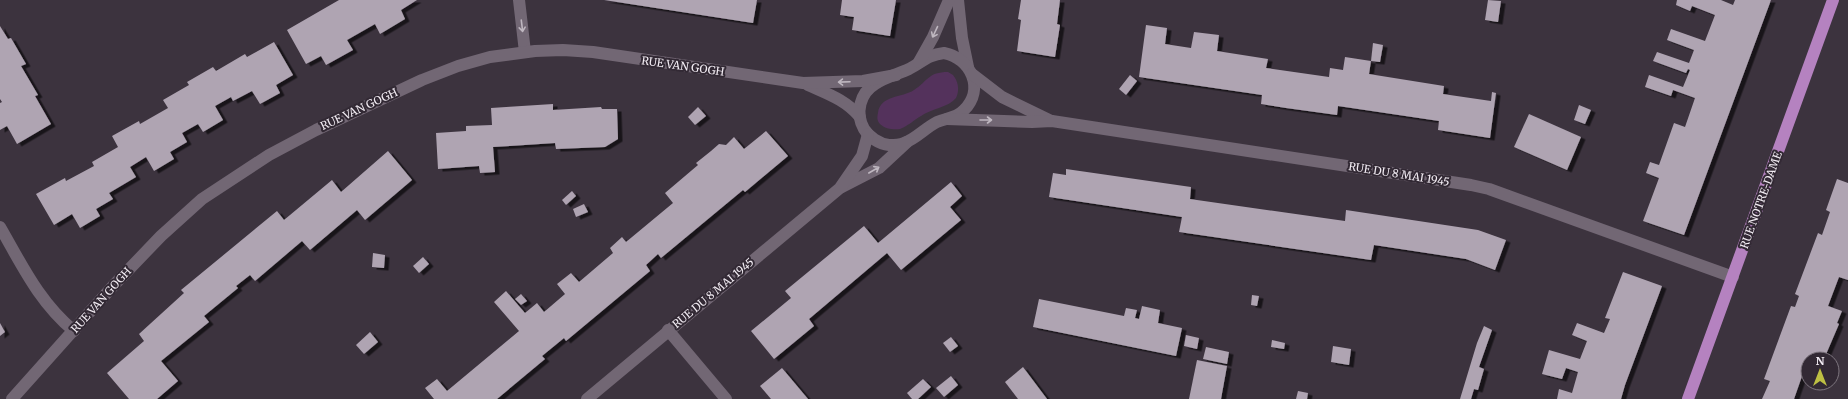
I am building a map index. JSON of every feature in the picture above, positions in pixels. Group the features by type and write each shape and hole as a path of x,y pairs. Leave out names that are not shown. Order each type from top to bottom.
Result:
{"main road":[{"name":"RUE NOTRE-DAME","path":"1688,399 1834,0"}],"street":[{"path":"519,0 525,52"},
{"path":"918,63 933,37 949,0"},
{"name":"RUE DU 8 MAI 1945","path":"587,399 840,188 879,168 909,141 932,125 962,113 972,99 974,88 962,38 958,0"},
{"name":"RUE VAN GOGH","path":"12,399 146,250 180,218 224,183 269,155 316,130 442,71 490,57 547,50 578,50 803,83 862,81 896,75"},
{"name":"RUE DU 8 MAI 1945","path":"896,75 927,57 944,53 960,59 970,70 1002,97 1052,122"},
{"path":"860,117 862,100 868,90 877,83 896,75"},
{"name":"RUE VAN GOGH","path":"803,83 841,99 851,106 860,117 868,134"},
{"name":"RUE DU 8 MAI 1945","path":"947,119 1052,122 1489,189 1733,277"},
{"path":"868,134 876,140 886,144 898,144 909,141"},
{"name":"RUE DU 8 MAI 1945","path":"840,188 862,156 868,134"},
{"path":"0,227 41,298 51,310 74,331"},
{"path":"668,330 726,399"}],"shaded area":[{"path":"941,72 948,72 955,77 958,86 956,98 949,104 925,114 900,129 887,128 879,123 878,114 880,107 887,100 909,93 919,87 932,75"}],"building":[{"path":"339,0 417,0 401,10 405,19 380,34 375,24 347,40 353,50 326,65 321,56 306,64 287,30"},
{"path":"604,0 757,0 753,23"},
{"path":"842,0 896,0 890,36 852,30 854,17 840,15"},
{"path":"1021,0 1060,0 1057,24 1060,25 1055,57 1017,51 1021,20 1018,19"},
{"path":"1488,0 1501,1 1498,22 1485,20"},
{"path":"1677,0 1721,0 1733,5 1735,0 1771,0 1684,235 1643,221 1659,178 1646,173 1650,162 1659,165 1674,123 1685,127 1695,98 1673,90 1671,96 1645,87 1649,75 1683,87 1690,70 1688,69 1686,73 1653,61 1657,52 1689,63 1694,50 1667,40 1671,29 1705,41 1715,15 1692,6 1690,11 1676,5"},
{"path":"1146,25 1167,28 1165,44 1191,48 1194,32 1219,35 1217,51 1268,59 1266,68 1329,77 1330,68 1343,70 1345,57 1371,61 1369,74 1444,86 1443,94 1491,101 1492,92 1496,93 1490,138 1438,130 1439,121 1338,106 1337,115 1286,108 1261,104 1262,95 1139,77"},
{"path":"0,26 8,39 11,38 26,64 21,66 38,95 35,96 51,124 17,144 7,126 0,130 0,103 2,102 0,99"},
{"path":"274,42 293,75 276,85 280,93 260,104 252,91 233,101 231,97 215,106 223,120 203,132 198,124 182,133 187,142 170,152 174,159 154,171 146,157 130,167 136,177 109,193 113,199 96,209 100,216 80,228 72,214 54,225 36,194 65,178 66,181 94,166 92,162 118,147 112,136 139,121 140,124 168,108 163,100 189,85 187,82 213,67 216,71 245,54 247,57"},
{"path":"1373,43 1383,45 1380,62 1371,61"},
{"path":"1130,75 1137,81 1126,95 1119,89"},
{"path":"553,104 553,110 601,107 602,109 617,109 618,139 605,147 556,149 555,143 493,147 495,172 480,173 479,166 438,169 436,133 466,131 466,126 492,125 491,108"},
{"path":"1579,105 1591,110 1585,124 1574,120"},
{"path":"698,107 706,116 695,125 688,117"},
{"path":"1529,114 1581,137 1567,170 1514,147"},
{"path":"766,131 788,156 745,192 743,190 661,258 658,254 646,265 650,271 566,341 564,338 542,356 545,359 497,399 434,399 425,388 437,379 447,391 519,331 494,302 506,291 525,313 537,303 544,312 565,294 557,284 571,273 579,282 613,253 610,248 622,237 626,242 673,203 665,193 698,165 696,163 719,144 726,145 734,137 744,149"},
{"path":"388,151 412,180 365,220 357,210 310,250 302,241 255,281 250,275 236,286 238,288 204,316 209,322 161,361 178,381 157,399 129,399 107,373 144,341 139,334 184,293 181,290 277,211 284,220 332,180 341,192"},
{"path":"1066,169 1191,187 1190,199 1345,221 1346,210 1478,230 1506,240 1495,270 1466,259 1374,245 1371,260 1179,232 1182,217 1049,197 1053,173 1066,175"},
{"path":"1837,179 1848,183 1848,280 1839,277 1828,306 1842,311 1837,323 1839,324 1827,351 1800,351 1800,382 1794,399 1762,399 1770,381 1764,379 1791,306 1795,307 1799,296 1795,294 1818,233 1822,235 1830,212 1826,210"},
{"path":"951,182 962,196 950,207 961,220 901,270 887,253 809,319 814,326 774,359 751,331 791,298 785,291 864,226 878,243"},
{"path":"572,191 576,196 566,205 562,200"},
{"path":"584,204 588,212 576,217 573,209"},
{"path":"373,253 385,255 384,268 372,267"},
{"path":"423,257 429,264 419,273 413,266"},
{"path":"1623,272 1662,286 1621,399 1557,399 1559,389 1572,393 1578,372 1566,368 1562,379 1542,374 1549,350 1580,359 1587,341 1572,335 1577,323 1604,333 1610,319 1605,318"},
{"path":"521,294 527,301 521,305 515,299"},
{"path":"1252,295 1259,296 1257,306 1251,305"},
{"path":"1039,299 1124,316 1126,308 1137,310 1135,318 1139,319 1142,306 1160,310 1158,323 1182,328 1176,356 1033,327"},
{"path":"0,323 5,332 0,336"},
{"path":"1484,326 1492,330 1479,367 1484,369 1478,390 1474,389 1471,399 1460,399 1477,343"},
{"path":"370,332 378,342 364,354 356,345"},
{"path":"1186,335 1199,338 1197,349 1184,346"},
{"path":"951,337 958,346 950,352 943,343"},
{"path":"1272,340 1285,343 1284,349 1271,347"},
{"path":"1333,346 1351,349 1349,365 1331,362"},
{"path":"1206,347 1229,352 1227,364 1203,359"},
{"path":"1197,360 1227,366 1221,399 1189,399"},
{"path":"1023,367 1047,399 1018,399 1005,382"},
{"path":"782,368 808,399 771,399 760,386"},
{"path":"951,376 958,385 944,397 936,388"},
{"path":"923,379 931,387 918,399 912,399 907,393"},
{"path":"1298,391 1308,393 1307,399 1296,399"}]}
